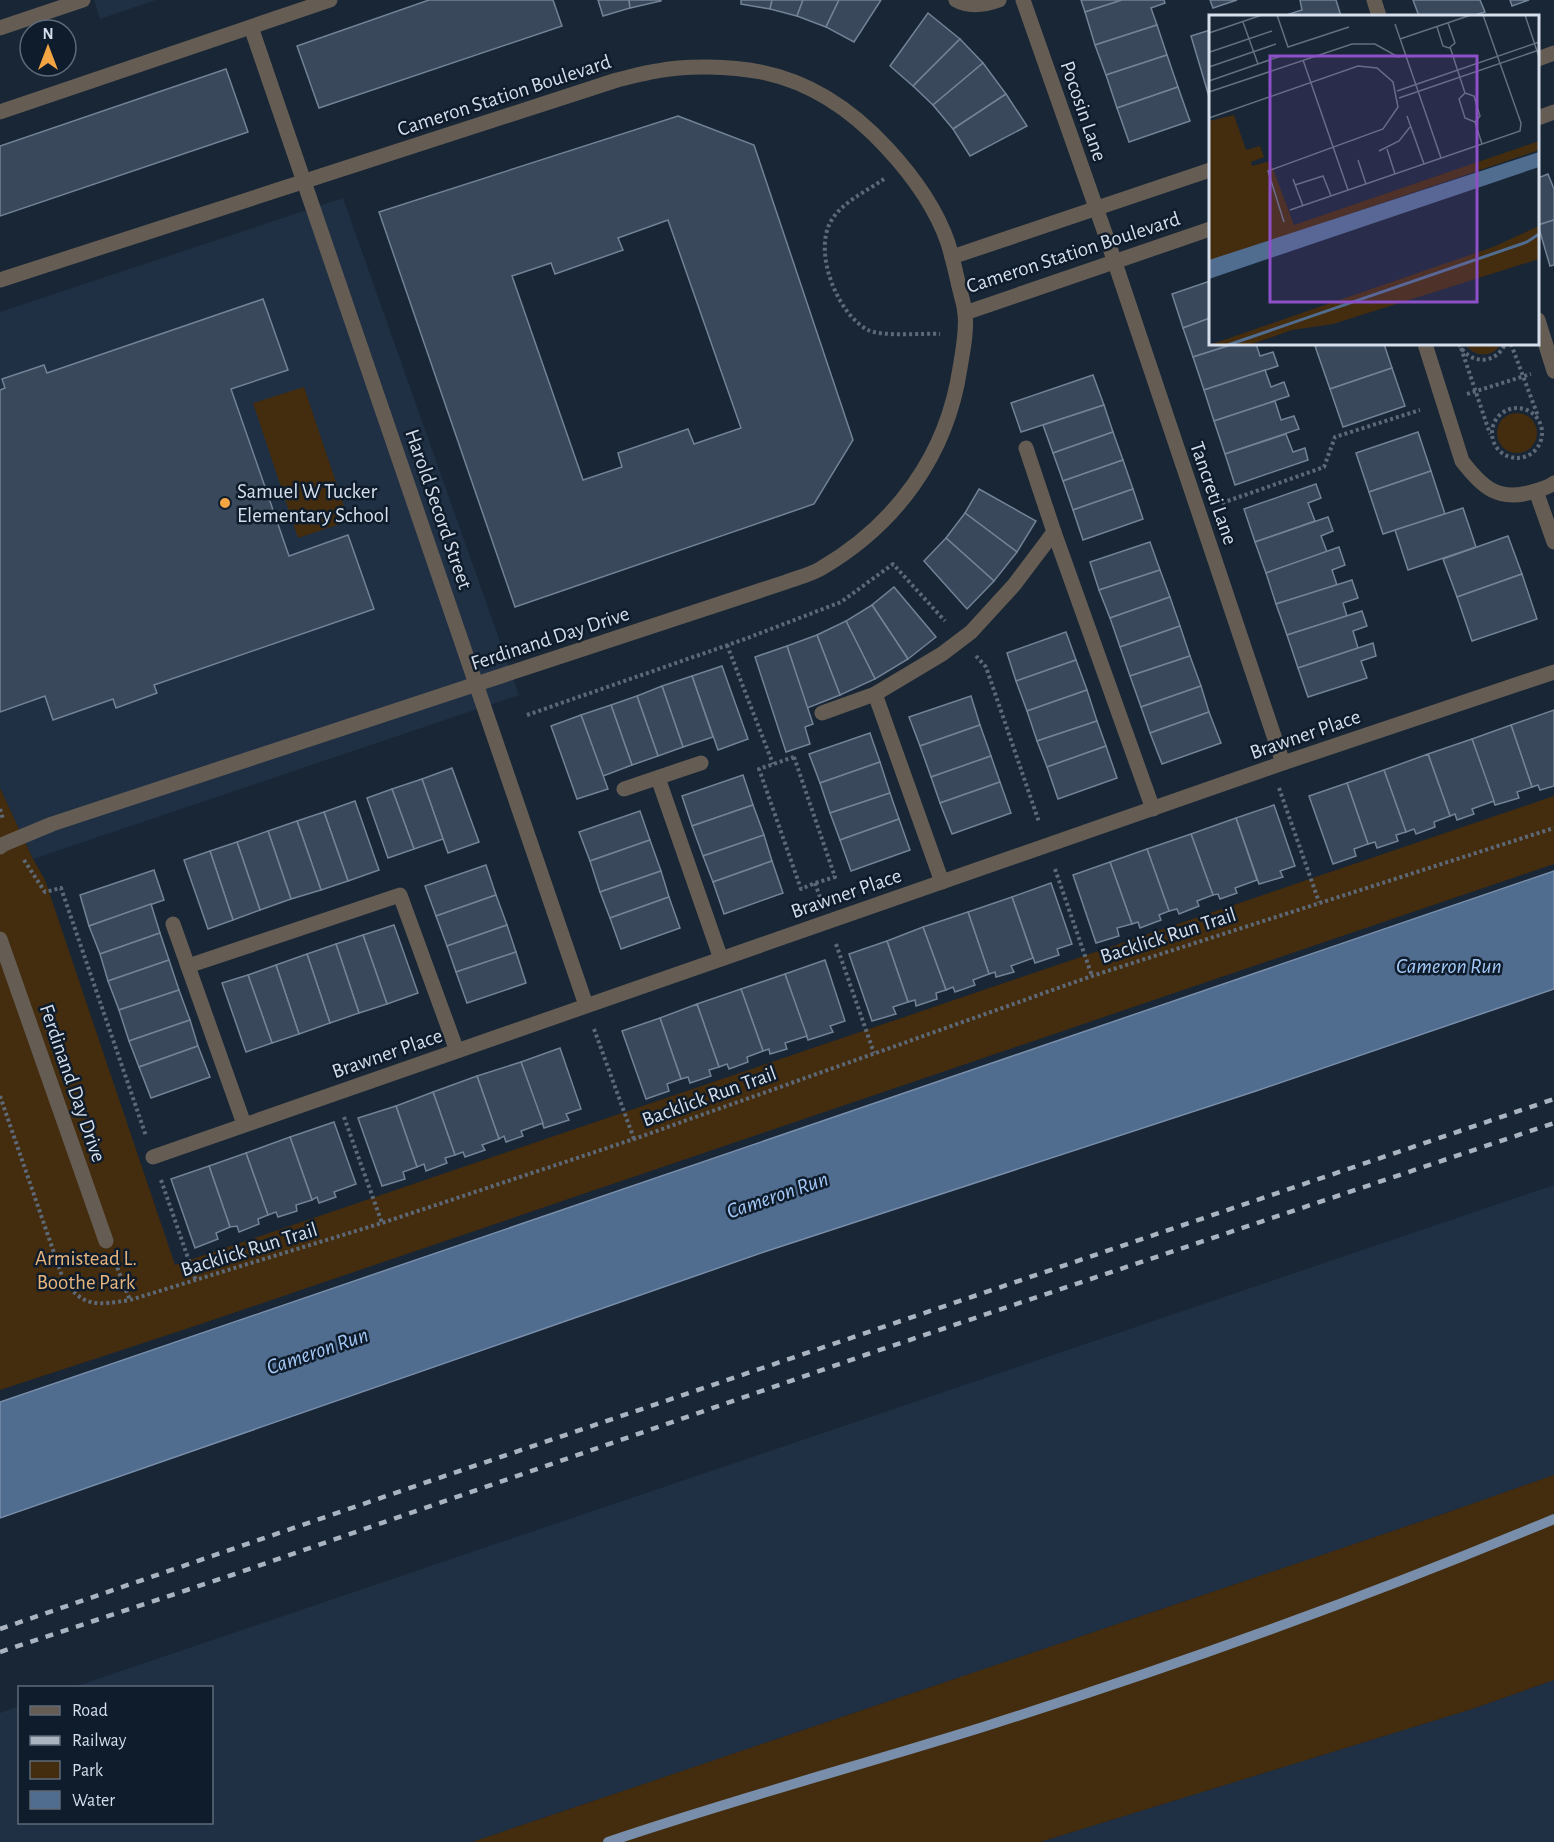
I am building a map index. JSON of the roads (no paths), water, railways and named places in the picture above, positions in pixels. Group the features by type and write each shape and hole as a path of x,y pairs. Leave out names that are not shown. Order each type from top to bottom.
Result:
{"street":[{"path":"0,28 83,0"},
{"path":"0,112 330,0"},
{"path":"957,0 962,4 973,5 999,0"},
{"name":"Pocosin Lane","path":"1023,0 1106,236"},
{"path":"1374,0 1379,15"},
{"name":"Harold Secord Street","path":"251,27 586,1005"},
{"path":"1539,59 1554,53"},
{"name":"Cameron Station Boulevard","path":"0,280 617,80 659,70 705,68 763,72 802,85 835,102 867,126 903,166 921,190 935,215 948,242 965,313 1209,229"},
{"path":"1539,117 1554,112"},
{"name":"Cameron Station Boulevard","path":"952,257 1209,170"},
{"name":"Tancreti Lane","path":"1106,236 1198,511 1278,765"},
{"name":"Ferdinand Day Drive","path":"6,844 61,821 818,570 850,549 887,518 913,487 934,452 949,416 958,381 965,334 965,313"},
{"path":"1539,323 1553,369"},
{"path":"1425,345 1462,461 1473,476 1485,487 1500,494 1518,496 1554,483"},
{"path":"1026,448 1153,808"},
{"path":"1536,491 1554,542"},
{"path":"822,713 875,694 934,660 971,633 1054,532"},
{"name":"Brawner Place","path":"153,1157 1153,808 1554,672"},
{"path":"875,694 942,882"},
{"path":"624,789 701,763"},
{"path":"658,778 721,959"},
{"path":"188,966 400,895 457,1051"},
{"path":"173,924 244,1124"},
{"name":"Ferdinand Day Drive","path":"0,939 106,1241"}],"water":[{"name":"Cameron Run","path":"1554,871 1554,989 1256,1091 767,1251 0,1518 0,1402"}],"waterway":[{"path":"608,1842 983,1727 1127,1680 1342,1603 1554,1519"}],"railway":[{"path":"0,1629 1554,1099"},
{"path":"0,1652 232,1575 868,1354 1554,1123"}],"place":[{"name":"Samuel W Tucker Elementary School","path":"225,503"}],"park label":[{"name":"Armistead L. Boothe Park","path":"86,1270"}]}
